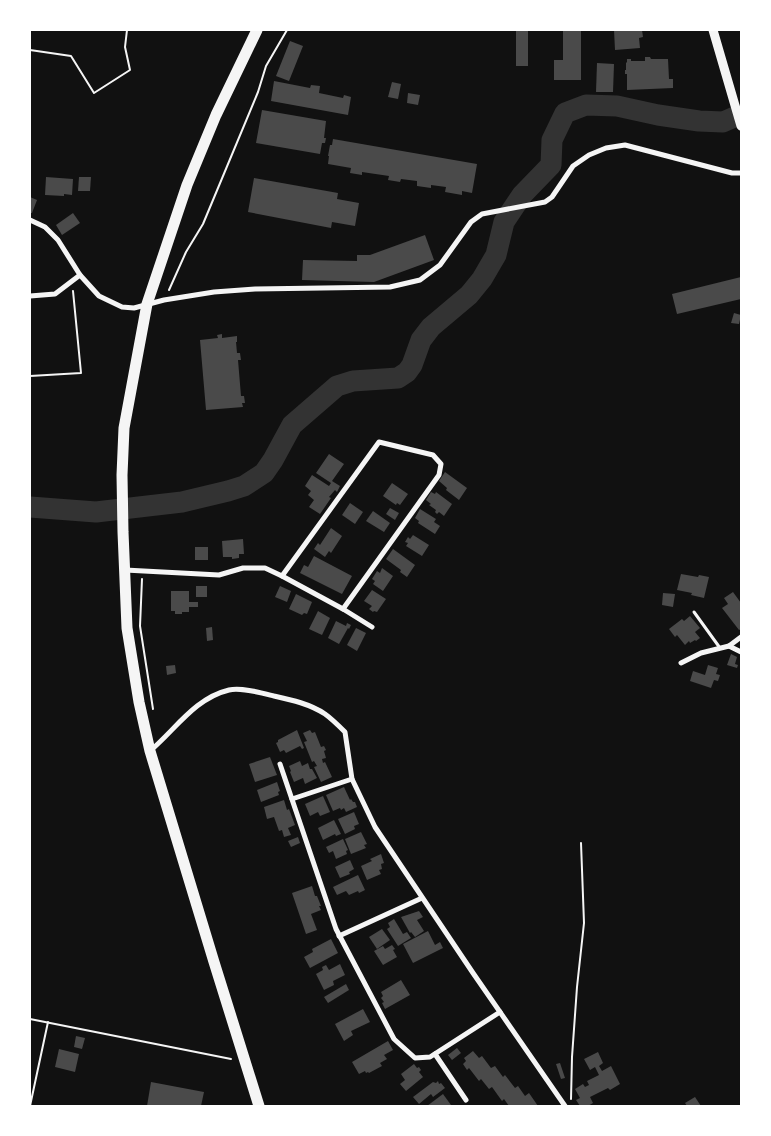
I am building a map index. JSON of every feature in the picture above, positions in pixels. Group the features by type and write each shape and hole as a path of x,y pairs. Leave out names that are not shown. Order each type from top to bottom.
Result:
{"highway":[{"path":"257,30 216,115 187,185 147,304 124,428 122,475 127,628 139,702 150,751 259,1106"}],"main road":[{"path":"713,30 741,126"}],"street":[{"path":"30,220 45,227 58,240 80,275 99,296 122,307 134,308 214,292 255,289 390,287 420,280 440,266 471,222 482,214 545,202 552,197 572,166 588,155 606,148 625,145 732,173 741,173"},
{"path":"30,296 55,294 80,275"},
{"path":"282,576 379,442 433,456 441,464 439,475 343,609"},
{"path":"124,570 219,574 243,568 265,568 343,609 372,627"},
{"path":"681,663 701,653 729,646 741,637"},
{"path":"729,646 741,652"},
{"path":"150,751 160,743 182,718 214,696 230,690 252,691 298,702 325,714 346,732 352,779 375,827 565,1106"},
{"path":"280,764 336,929 394,1040 415,1058 430,1057 500,1012"},
{"path":"292,799 352,779"},
{"path":"339,936 422,898"},
{"path":"435,1054 466,1100"}],"lane":[{"path":"694,612 720,648"}],"path":[{"path":"30,50 71,56 94,93 130,70 125,47 126,30"},
{"path":"163,301 186,252 203,224 258,92 266,66 287,30"},
{"path":"30,376 81,373 71,282"},
{"path":"141,571 140,626 154,713"},
{"path":"570,1106 572,1056 584,922 581,842"},
{"path":"30,1019 246,1062"},
{"path":"30,1106 48,1022"}],"building":[{"path":"516,30 528,30 528,66 516,66"},
{"path":"563,30 581,30 581,80 554,80 554,60 563,60"},
{"path":"614,30 642,30 643,37 639,38 640,48 615,50"},
{"path":"290,41 303,46 289,81 276,76"},
{"path":"645,57 668,59 669,79 673,79 673,88 627,90 627,74 625,74 625,70 627,59 631,59 631,61 645,61"},
{"path":"597,63 614,64 613,92 596,92"},
{"path":"274,81 310,88 311,85 320,86 319,93 343,98 344,95 351,97 348,115 271,101"},
{"path":"392,82 401,84 398,99 388,97"},
{"path":"408,93 420,95 418,105 407,103"},
{"path":"262,110 326,121 324,138 326,138 325,143 322,143 320,154 256,143"},
{"path":"333,139 477,164 472,193 462,191 462,195 445,192 446,187 431,185 431,188 417,186 417,181 401,179 400,182 388,180 389,176 362,172 362,175 350,173 351,168 328,164 330,145 332,145"},
{"path":"46,177 73,179 72,195 45,195"},
{"path":"79,177 91,177 90,191 78,191"},
{"path":"254,178 338,193 337,199 359,203 355,226 332,222 331,228 248,212"},
{"path":"30,197 37,200 32,213 30,213"},
{"path":"73,213 80,223 62,235 56,225"},
{"path":"425,235 434,260 374,282 302,280 303,260 357,261 357,255 370,255"},
{"path":"741,277 741,299 677,314 672,294"},
{"path":"734,313 741,315 739,324 731,323"},
{"path":"222,334 222,338 237,336 237,353 240,353 241,360 238,360 241,396 244,396 245,403 242,403 243,407 206,410 200,340 218,338 217,335"},
{"path":"329,454 344,464 332,481 340,486 337,492 335,490 329,497 331,498 320,514 309,507 314,500 308,495 311,491 305,486 312,475 329,486 331,483 316,473"},
{"path":"445,472 467,488 459,500 446,490 447,488 439,481"},
{"path":"392,483 408,494 400,505 397,503 396,505 383,496"},
{"path":"431,492 435,494 436,492 452,504 444,516 439,512 437,514 436,510 426,500"},
{"path":"350,503 363,512 355,524 342,515"},
{"path":"390,508 399,513 395,520 386,514"},
{"path":"420,509 436,519 434,522 440,526 435,534 418,523 419,521 415,518"},
{"path":"373,511 390,523 384,532 366,521"},
{"path":"331,528 342,536 331,553 329,551 325,557 314,549 318,543 320,545"},
{"path":"413,535 429,545 422,556 406,546 408,543 405,542 408,537 410,539"},
{"path":"243,539 244,554 239,554 239,558 232,559 232,557 223,557 222,541"},
{"path":"195,547 208,547 208,560 195,560"},
{"path":"393,549 415,565 407,577 386,559"},
{"path":"314,556 352,576 342,594 300,573 304,565 308,567"},
{"path":"382,568 393,576 383,591 373,584 375,581 372,579 377,571 380,573"},
{"path":"681,574 709,577 704,598 677,590"},
{"path":"196,586 207,586 207,597 196,597"},
{"path":"280,586 291,591 287,602 275,597"},
{"path":"372,590 386,599 377,612 369,609 372,606 364,601"},
{"path":"171,591 189,591 189,602 198,602 198,607 189,607 189,612 175,614 175,611 171,611"},
{"path":"733,592 741,603 741,629 739,630 722,608 728,604 724,598"},
{"path":"663,593 675,594 673,607 662,605"},
{"path":"296,594 312,602 307,614 304,613 302,615 289,609"},
{"path":"318,611 330,618 322,635 309,629"},
{"path":"690,616 700,628 695,632 700,638 690,643 689,641 685,645 669,629 682,619 684,621"},
{"path":"336,621 346,626 347,623 351,625 339,644 328,638"},
{"path":"212,627 213,640 207,641 206,628"},
{"path":"356,628 366,633 357,651 347,645"},
{"path":"731,654 737,657 735,664 738,665 737,668 727,665"},
{"path":"175,665 176,673 167,675 166,666"},
{"path":"708,665 718,668 716,674 720,675 718,681 714,680 711,688 690,681 693,671 705,675"},
{"path":"297,730 304,748 302,749 300,746 286,753 284,750 280,752 276,743 278,740"},
{"path":"310,730 312,733 315,732 321,747 324,746 326,750 324,751 326,758 322,759 332,777 321,782 314,767 317,766 314,761 312,762 304,742 307,741 303,733"},
{"path":"270,757 277,775 255,782 249,764"},
{"path":"300,761 302,766 308,763 317,778 305,784 303,778 294,782 289,766"},
{"path":"277,782 280,791 278,792 279,795 261,802 257,790"},
{"path":"344,787 350,800 355,802 357,807 346,812 344,808 333,811 326,795"},
{"path":"323,796 330,812 320,816 318,812 310,816 305,804"},
{"path":"284,800 295,825 288,828 291,835 284,837 282,830 279,831 274,817 267,819 264,807"},
{"path":"354,812 359,824 354,826 355,829 345,834 338,819"},
{"path":"334,820 341,834 336,836 335,834 323,840 318,828"},
{"path":"361,832 367,844 364,845 366,848 351,854 345,839"},
{"path":"298,837 300,843 291,847 288,841"},
{"path":"343,839 348,850 346,851 347,854 336,859 333,851 329,853 326,847"},
{"path":"381,854 384,863 381,864 382,869 379,870 381,874 367,880 361,866"},
{"path":"350,860 354,869 349,872 350,874 340,878 335,867"},
{"path":"358,875 365,890 349,895 346,891 337,895 333,887"},
{"path":"312,886 321,910 311,914 317,930 306,934 292,893"},
{"path":"419,911 423,917 417,920 424,931 415,937 410,933 401,917"},
{"path":"394,919 403,934 407,932 411,938 398,946 387,929 390,927 388,923"},
{"path":"382,929 390,940 377,949 369,937"},
{"path":"428,931 435,945 440,942 443,948 413,963 403,944"},
{"path":"331,939 338,953 310,968 304,957 313,952 312,949"},
{"path":"392,945 397,957 383,965 374,951 383,946 385,949"},
{"path":"340,964 345,975 333,981 334,985 324,990 316,974 323,970 322,967 326,965 329,970"},
{"path":"401,980 410,995 385,1009 382,1003 384,1002 381,998 383,996 381,992"},
{"path":"346,984 349,990 328,1003 324,997"},
{"path":"363,1009 370,1022 351,1031 353,1035 344,1041 335,1024"},
{"path":"76,1036 85,1038 82,1049 74,1047"},
{"path":"388,1041 393,1050 384,1055 387,1059 380,1063 382,1066 369,1073 365,1071 359,1074 352,1062"},
{"path":"457,1048 461,1053 452,1060 448,1055"},
{"path":"59,1049 79,1054 75,1072 55,1067"},
{"path":"473,1051 479,1058 482,1056 491,1068 495,1066 515,1088 518,1086 525,1096 529,1093 538,1106 509,1106 504,1099 502,1101 492,1087 489,1089 481,1079 479,1081 469,1068 467,1070 463,1064 466,1061 464,1058"},
{"path":"598,1052 603,1063 599,1066 602,1071 611,1066 620,1084 610,1090 608,1088 590,1097 593,1103 588,1106 580,1106 576,1100 580,1098 575,1089 583,1084 585,1087 589,1085 587,1081 599,1075 595,1067 590,1070 584,1059"},
{"path":"560,1063 565,1078 561,1079 556,1064"},
{"path":"414,1064 417,1068 419,1067 421,1070 419,1072 423,1077 406,1091 400,1084 405,1080 401,1074"},
{"path":"438,1081 445,1088 433,1097 431,1094 419,1104 413,1097 433,1082 436,1083"},
{"path":"151,1082 204,1092 201,1106 147,1106"},
{"path":"443,1094 451,1105 427,1106"},
{"path":"695,1097 701,1106 687,1106 685,1103"}],"waterway":[{"path":"30,507 96,512 182,502 244,486 264,473 292,425 337,386 353,381 398,378 407,372 412,365 421,340 431,327 469,295 482,279 496,255 504,222 522,195 551,165 552,140 565,113 586,105 617,106 699,121 723,122 739,115"}]}
